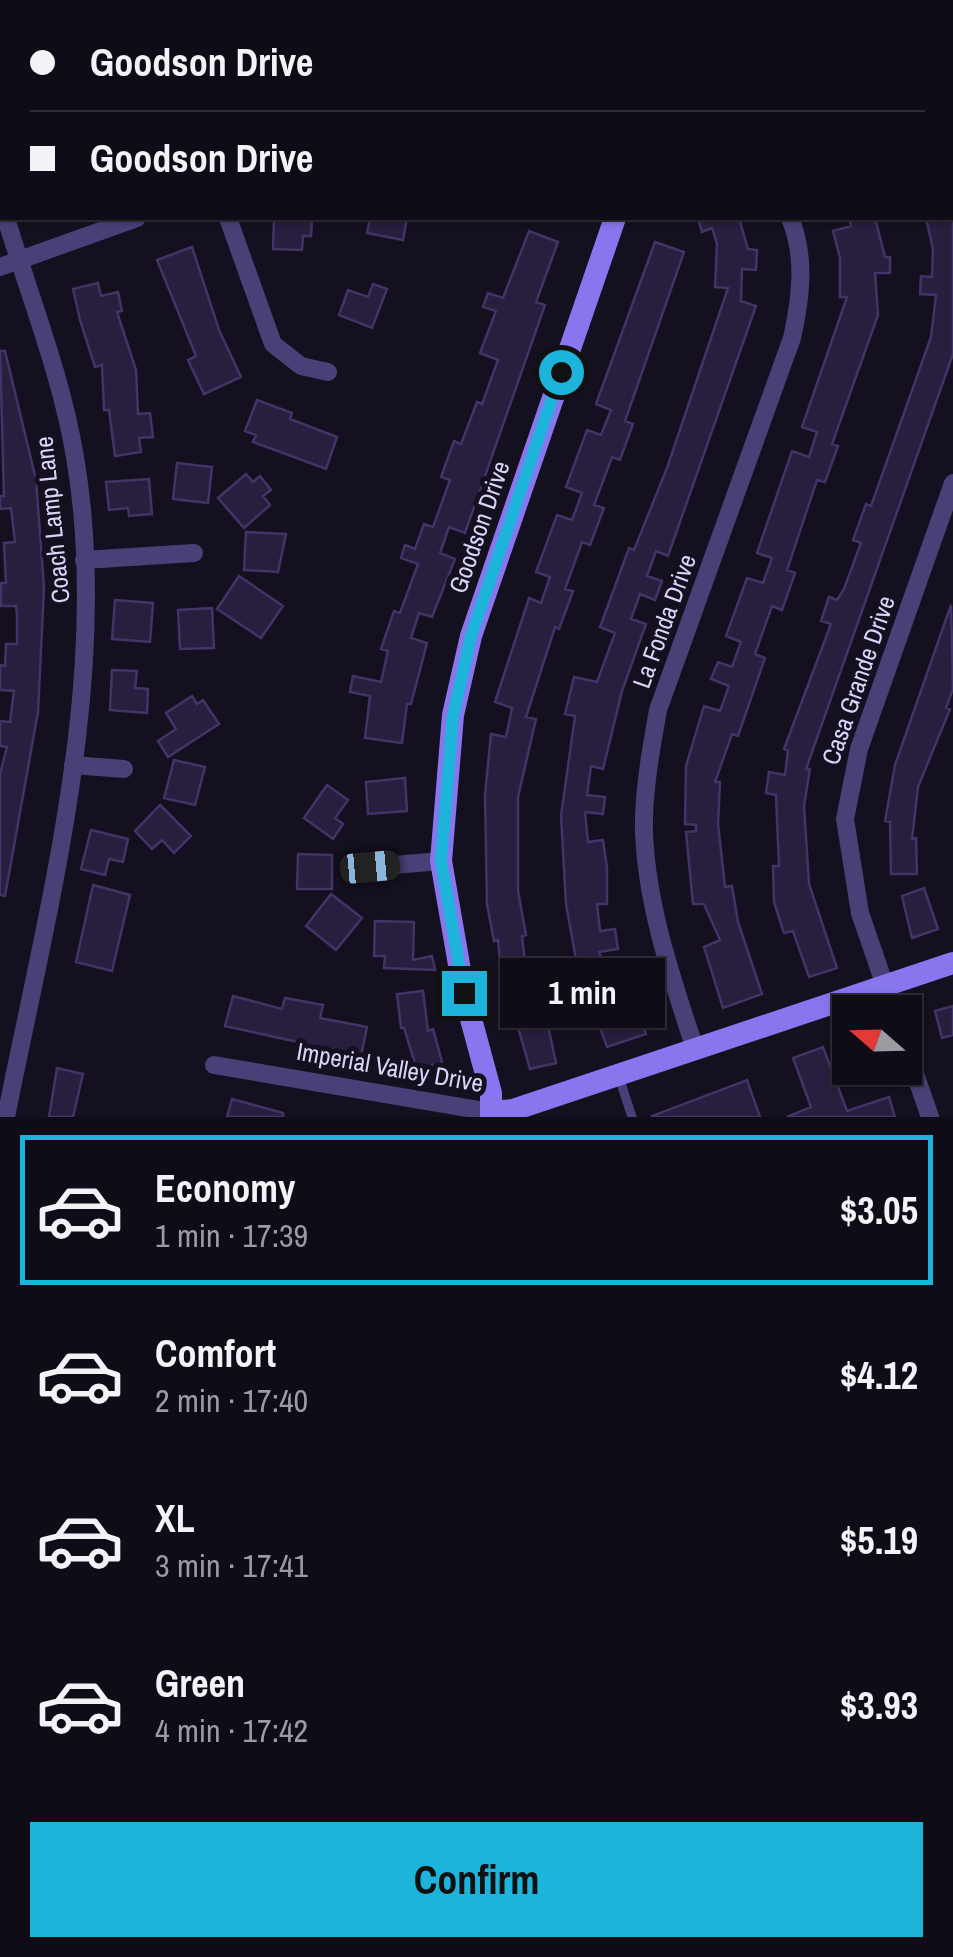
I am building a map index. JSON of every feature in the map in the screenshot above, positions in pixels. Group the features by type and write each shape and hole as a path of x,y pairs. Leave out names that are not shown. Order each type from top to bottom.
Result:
{"street":[{"name":"Coach Lamp Lane","path":"6,1117 72,766 83,687 84,560 76,459 54,359 7,220"},
{"path":"0,267 130,220"},
{"path":"229,220 273,344 301,366 328,372"},
{"name":"Goodson Drive","path":"491,1115 487,1072 464,993 441,861 453,716 471,636 610,220"},
{"name":"La Fonda Drive","path":"695,1049 658,936 644,832 648,770 658,710 792,338 801,298 798,238 791,220"},
{"name":"Casa Grande Drive","path":"888,995 860,914 845,819 850,780 953,483"},
{"path":"84,560 194,553"},
{"path":"72,766 124,769"},
{"path":"370,867 441,861"},
{"name":"Imperial Valley Drive","path":"214,1065 491,1115 953,963"},
{"path":"919,1085 930,1117"}],"lane":[{"path":"618,1074 632,1117"}],"building":[{"path":"274,220 312,220 311,236 303,236 302,250 273,249"},
{"path":"370,220 407,220 403,240 367,233"},
{"path":"699,220 740,220 748,249 757,250 756,270 742,269 741,301 756,306 668,556 656,551 647,576 662,581 655,600 640,594 631,619 646,624 622,691 603,769 591,766 587,795 605,797 603,814 585,812 588,842 603,840 607,868 607,904 597,904 600,931 615,929 618,949 599,952 610,979 625,973 646,1034 607,1047 577,965 566,904 561,816 575,716 565,714 574,677 597,682 615,633 600,627 629,548 634,550 667,468 728,288 715,287 717,244 712,228 702,232"},
{"path":"850,220 876,220 885,257 890,257 890,273 875,273 878,315 832,444 838,446 825,482 817,480 787,570 795,573 782,610 772,606 755,654 765,658 738,736 732,734 715,782 720,782 718,824 725,887 732,886 738,922 762,994 723,1008 704,947 720,940 704,904 693,904 686,832 696,831 696,825 685,824 686,766 704,706 720,711 729,686 711,679 718,662 732,667 741,642 726,636 747,578 763,583 772,558 757,553 792,451 809,457 817,432 802,427 847,297 840,297 840,258 833,231 851,226"},
{"path":"926,220 953,220 953,354 806,769 810,769 804,806 809,884 837,968 809,977 793,931 784,933 774,902 773,866 779,866 776,795 766,793 769,772 785,775 788,751 784,749 831,624 821,621 829,597 837,600 844,589 861,543 853,540 866,504 871,506 931,337 936,295 920,294 921,276 932,277 933,249"},
{"path":"529,231 558,242 536,302 545,305 465,533 449,527 440,553 455,559 432,617 419,613 411,638 427,643 411,704 407,704 402,743 365,738 370,696 350,692 353,676 381,682 388,651 381,649 394,611 400,613 418,564 401,558 405,545 415,549 424,524 433,527 450,480 441,477 454,441 461,444 477,402 482,404 498,360 480,353 496,311 483,307 488,293 503,298"},
{"path":"655,242 684,252 625,421 633,424 620,460 612,457 594,505 604,508 590,545 582,542 565,589 573,591 559,629 555,627 526,717 536,719 518,797 518,891 526,935 522,936 527,979 502,982 498,940 494,941 487,904 485,795 491,734 506,737 512,708 495,702 529,598 541,603 550,577 536,572 557,515 572,520 582,493 566,487 587,430 601,435 611,410 596,404"},
{"path":"192,247 219,330 241,377 204,394 188,360 196,356 157,260"},
{"path":"98,283 101,296 118,292 122,311 117,312 136,370 138,414 150,413 153,437 139,438 141,452 115,456 109,410 104,410 102,365 95,367 80,320 73,289"},
{"path":"373,284 387,289 372,328 339,315 348,290 368,297"},
{"path":"0,351 5,351 36,480 44,587 38,712 5,896 0,895 0,774 7,747 0,746 0,721 10,722 14,691 0,690 0,665 5,666 6,644 17,644 17,615 16,606 1,606 1,583 6,583 4,543 15,542 11,508 0,509 0,496 4,496"},
{"path":"257,400 292,413 290,419 337,437 326,469 253,442 256,435 245,431"},
{"path":"177,463 212,467 208,503 173,499"},
{"path":"246,474 253,482 260,476 271,490 263,496 270,505 244,528 218,498"},
{"path":"149,479 152,514 129,516 128,508 109,510 106,482"},
{"path":"246,532 286,534 278,572 244,570"},
{"path":"239,576 283,606 261,638 217,609"},
{"path":"115,600 153,603 150,642 112,639"},
{"path":"951,605 953,689 946,708 950,709 918,787 912,839 916,838 917,874 891,874 890,822 885,821 895,765"},
{"path":"212,608 214,648 180,649 178,610"},
{"path":"112,670 137,671 135,688 148,689 147,713 110,710"},
{"path":"192,696 197,704 203,700 219,724 168,757 158,741 176,729 166,713"},
{"path":"174,760 205,767 195,805 164,798"},
{"path":"405,778 407,811 368,814 366,782"},
{"path":"327,785 348,800 335,818 343,824 333,839 304,818"},
{"path":"160,805 191,836 174,853 162,840 152,849 135,831"},
{"path":"91,830 128,839 123,862 109,859 105,875 81,869"},
{"path":"298,854 332,855 332,889 297,889"},
{"path":"93,885 130,895 112,971 76,962"},
{"path":"924,888 938,929 912,938 902,896"},
{"path":"331,894 362,918 336,950 306,926"},
{"path":"375,921 414,922 413,960 432,956 435,970 384,968 385,956 374,956"},
{"path":"546,980 558,1017 547,1021 556,1063 530,1069 514,1013 528,1008 521,988"},
{"path":"423,991 428,1031 433,1029 442,1062 417,1070 401,1028 397,994"},
{"path":"233,996 282,1009 285,998 323,1005 320,1018 367,1027 361,1056 225,1026"},
{"path":"953,1006 953,1035 942,1038 935,1011"},
{"path":"823,1047 832,1071 832,1085 837,1085 847,1111 889,1097 895,1117 787,1117 811,1107 793,1058"},
{"path":"57,1068 83,1074 73,1117 49,1117"},
{"path":"747,1080 760,1117 652,1117 652,1116"},
{"path":"232,1099 283,1113 283,1117 227,1117"}],"route":[{"path":"464,993 441,861 453,716 471,636 561,372"}]}
